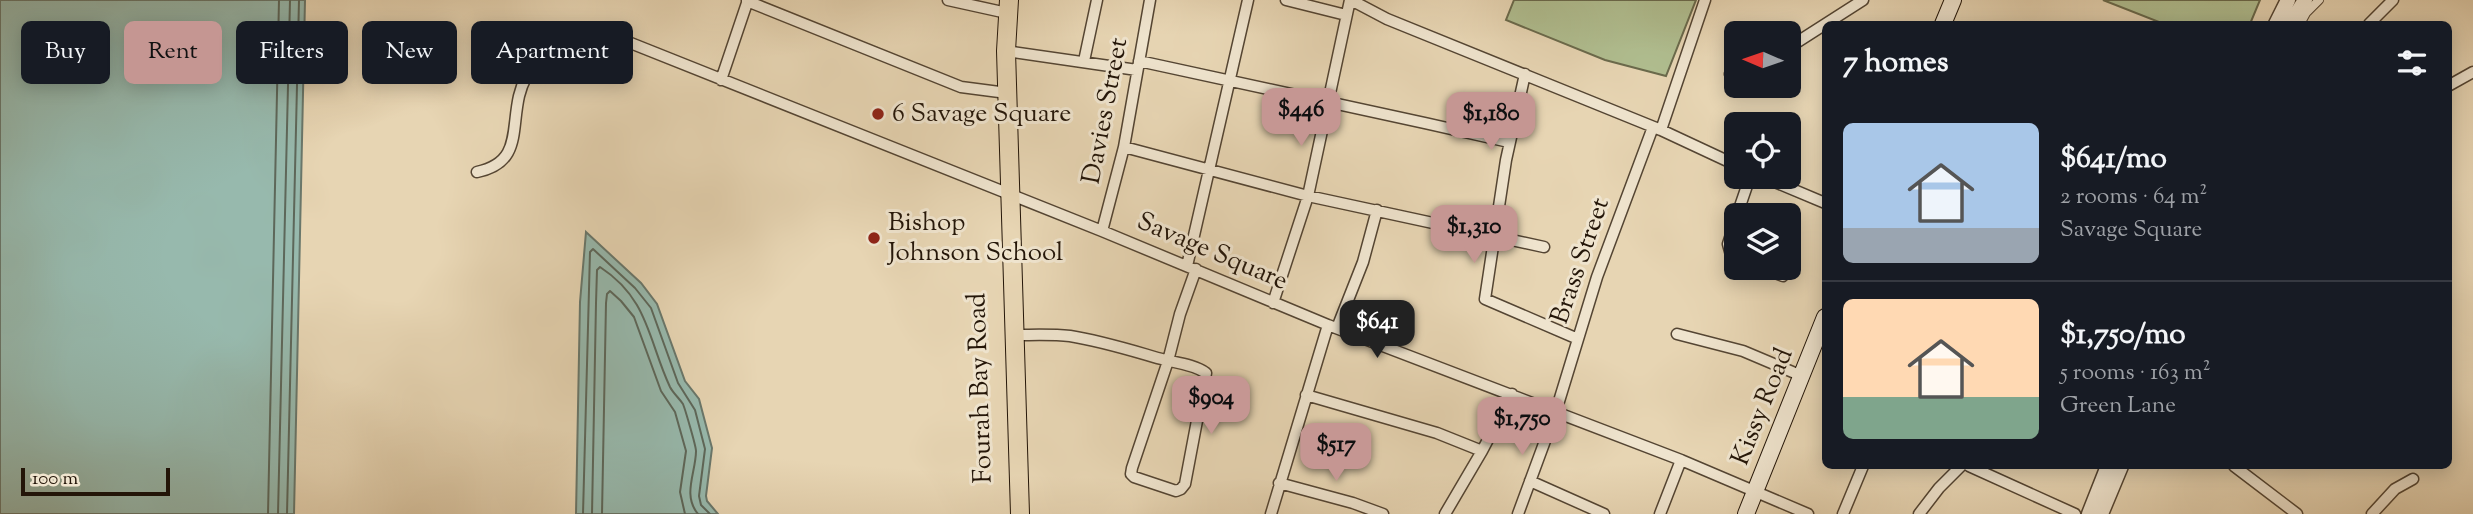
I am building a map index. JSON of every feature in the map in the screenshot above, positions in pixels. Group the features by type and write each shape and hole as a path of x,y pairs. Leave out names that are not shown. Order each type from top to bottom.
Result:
{"main road":[{"path":"1944,21 1953,0"},
{"name":"Fourah Bay Road","path":"1008,7 1007,251 1019,513"},
{"name":"Fourah Bay Road","path":"1007,251 1015,335 1012,370"},
{"name":"Kissy Road","path":"1746,514 1822,325"}],"street":[{"path":"948,0 1008,7"},
{"path":"1084,61 1097,0"},
{"name":"Davies Street","path":"1102,231 1124,147 1150,0"},
{"path":"1015,335 1078,338 1168,361 1206,373 1185,484 1181,489 1176,491 1131,474 1168,361 1180,314 1248,0"},
{"path":"1286,0 1346,15"},
{"path":"1273,303 1308,196 1350,0 1387,19 1724,159"},
{"name":"Brass Street","path":"1518,514 1556,411 1597,277 1657,129 1705,0"},
{"path":"1830,21 1863,0"},
{"path":"2278,21 2288,0"},
{"path":"2292,21 2305,0"},
{"path":"2302,21 2319,0"},
{"path":"2372,21 2393,0"},
{"path":"721,80 748,1 961,87 1007,93"},
{"path":"1801,40 1822,26"},
{"name":"Savage Square","path":"477,172 499,165 510,151 520,94 530,71 545,51 576,33 628,42 721,80 1008,188 1273,303 1681,460 1808,514"},
{"path":"1006,51 1138,65 1230,80 1509,142"},
{"path":"2452,84 2473,72"},
{"path":"1525,74 1509,142 1485,299 1578,340"},
{"path":"1124,147 1308,196 1544,247"},
{"path":"1792,189 1822,202"},
{"path":"1271,514 1306,395 1332,326 1363,262 1377,210"},
{"path":"1677,334 1743,351 1802,376"},
{"path":"1445,514 1512,394"},
{"path":"1306,395 1424,429 1482,451"},
{"path":"1660,514 1681,460"},
{"path":"1843,514 1862,469"},
{"path":"1919,514 1958,469"},
{"path":"1976,469 2075,514"},
{"path":"2090,514 2107,469"},
{"path":"2101,514 2120,469"},
{"path":"2238,469 2297,514"},
{"path":"2372,514 2395,488 2413,479"},
{"path":"1530,481 1604,514"},
{"path":"1279,483 1383,514"}],"green space":[{"path":"1514,0 1696,0 1666,76 1605,60 1506,20"},
{"path":"2103,0 2260,0 2251,21 2156,21"}],"water":[{"path":"0,0 305,0 305,21 236,21 236,84 303,84 294,514 0,514"},
{"path":"586,232 641,283 657,304 685,381 699,399 712,448 706,496 718,514 576,514 580,302"}],"place":[{"name":"6 Savage Square","path":"878,114"},
{"name":"Bishop Johnson School","path":"874,238"}]}
